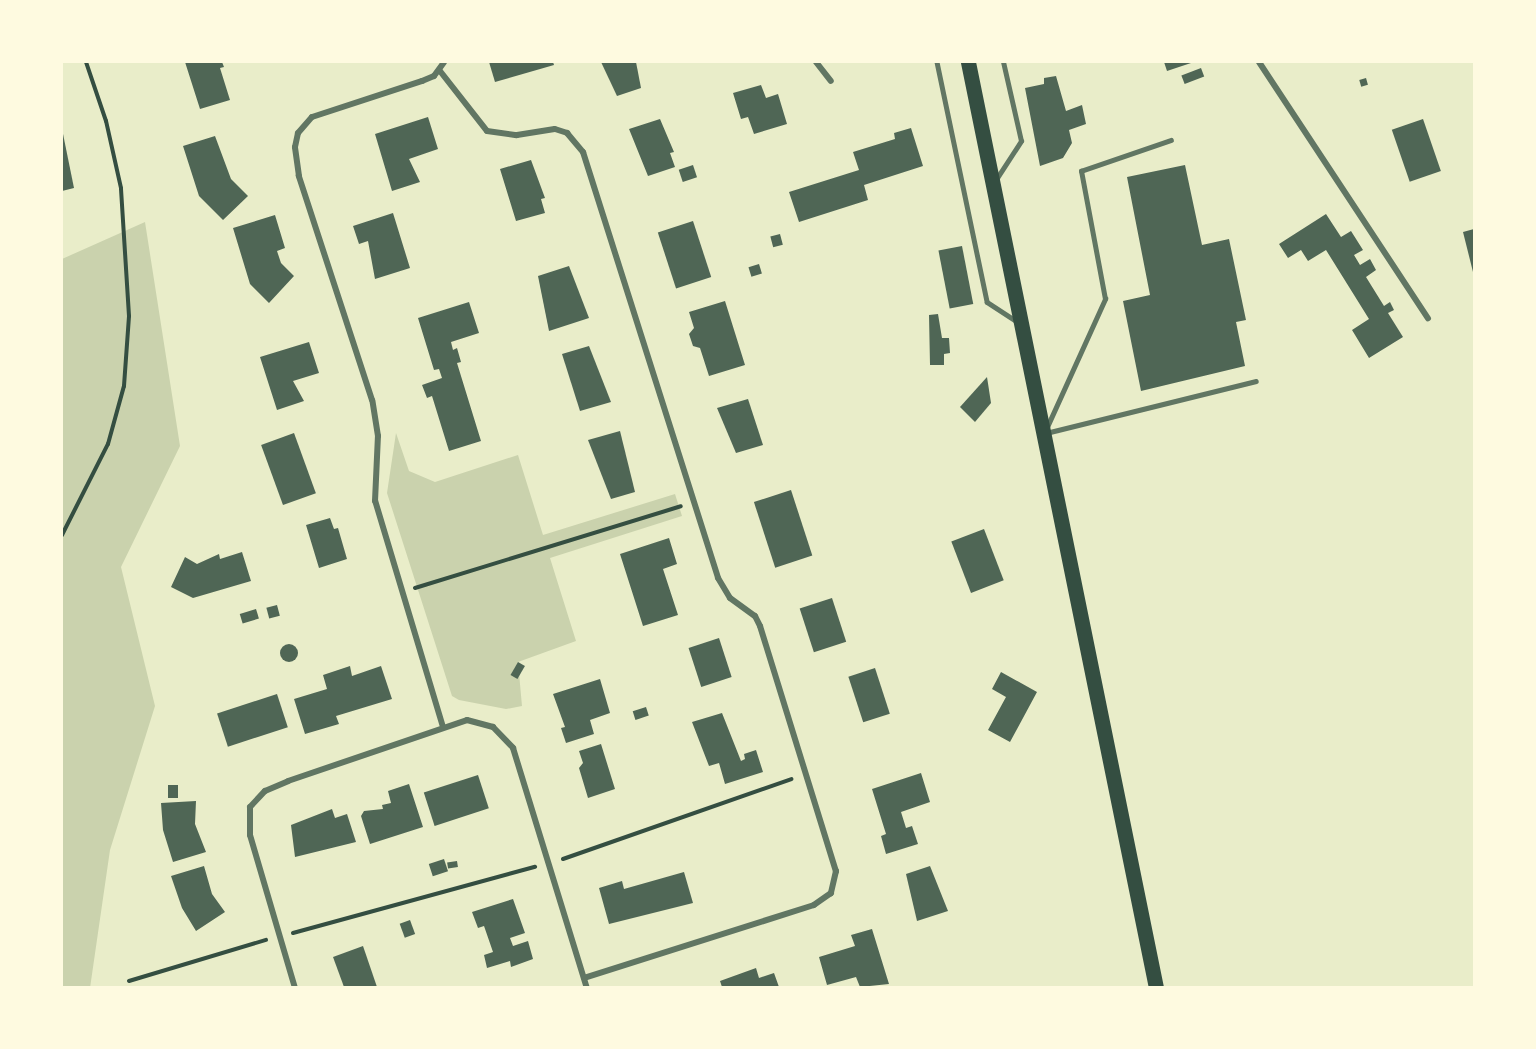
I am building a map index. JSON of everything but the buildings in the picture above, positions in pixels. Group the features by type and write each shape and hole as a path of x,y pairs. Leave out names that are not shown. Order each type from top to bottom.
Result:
{"main road":[{"path":"968,62 1156,987"}],"street":[{"path":"443,727 375,501 377,420 299,176 295,147 298,133 312,117 422,81 440,70 444,62"},
{"path":"816,62 831,81"},
{"path":"1259,62 1428,318"},
{"path":"440,70 487,130 517,135 555,129 567,133 582,152 724,591 755,616 760,626 836,871 835,883 825,899 793,914 584,978"},
{"path":"295,987 250,835 250,807 256,797 288,781 443,727 454,721 482,722 504,735 520,767 587,987"}],"lane":[{"path":"937,62 987,302 1023,326"},
{"path":"993,183 1021,141 1003,62"},
{"path":"1045,433 1105,299 1081,171 1171,140"},
{"path":"1045,433 1256,381"}],"path":[{"path":"62,535 108,444 124,386 129,316 121,188 106,121 86,62"},
{"path":"401,592 696,502"},
{"path":"129,981 279,937 549,864 806,774"}],"green space":[{"path":"145,222 180,446 121,567 155,706 110,850 90,988 62,987 62,259"},
{"path":"396,433 409,471 435,482 518,455 543,535 675,494 682,516 550,558 576,641 518,662 522,706 506,709 459,700 452,696 387,493"}]}
